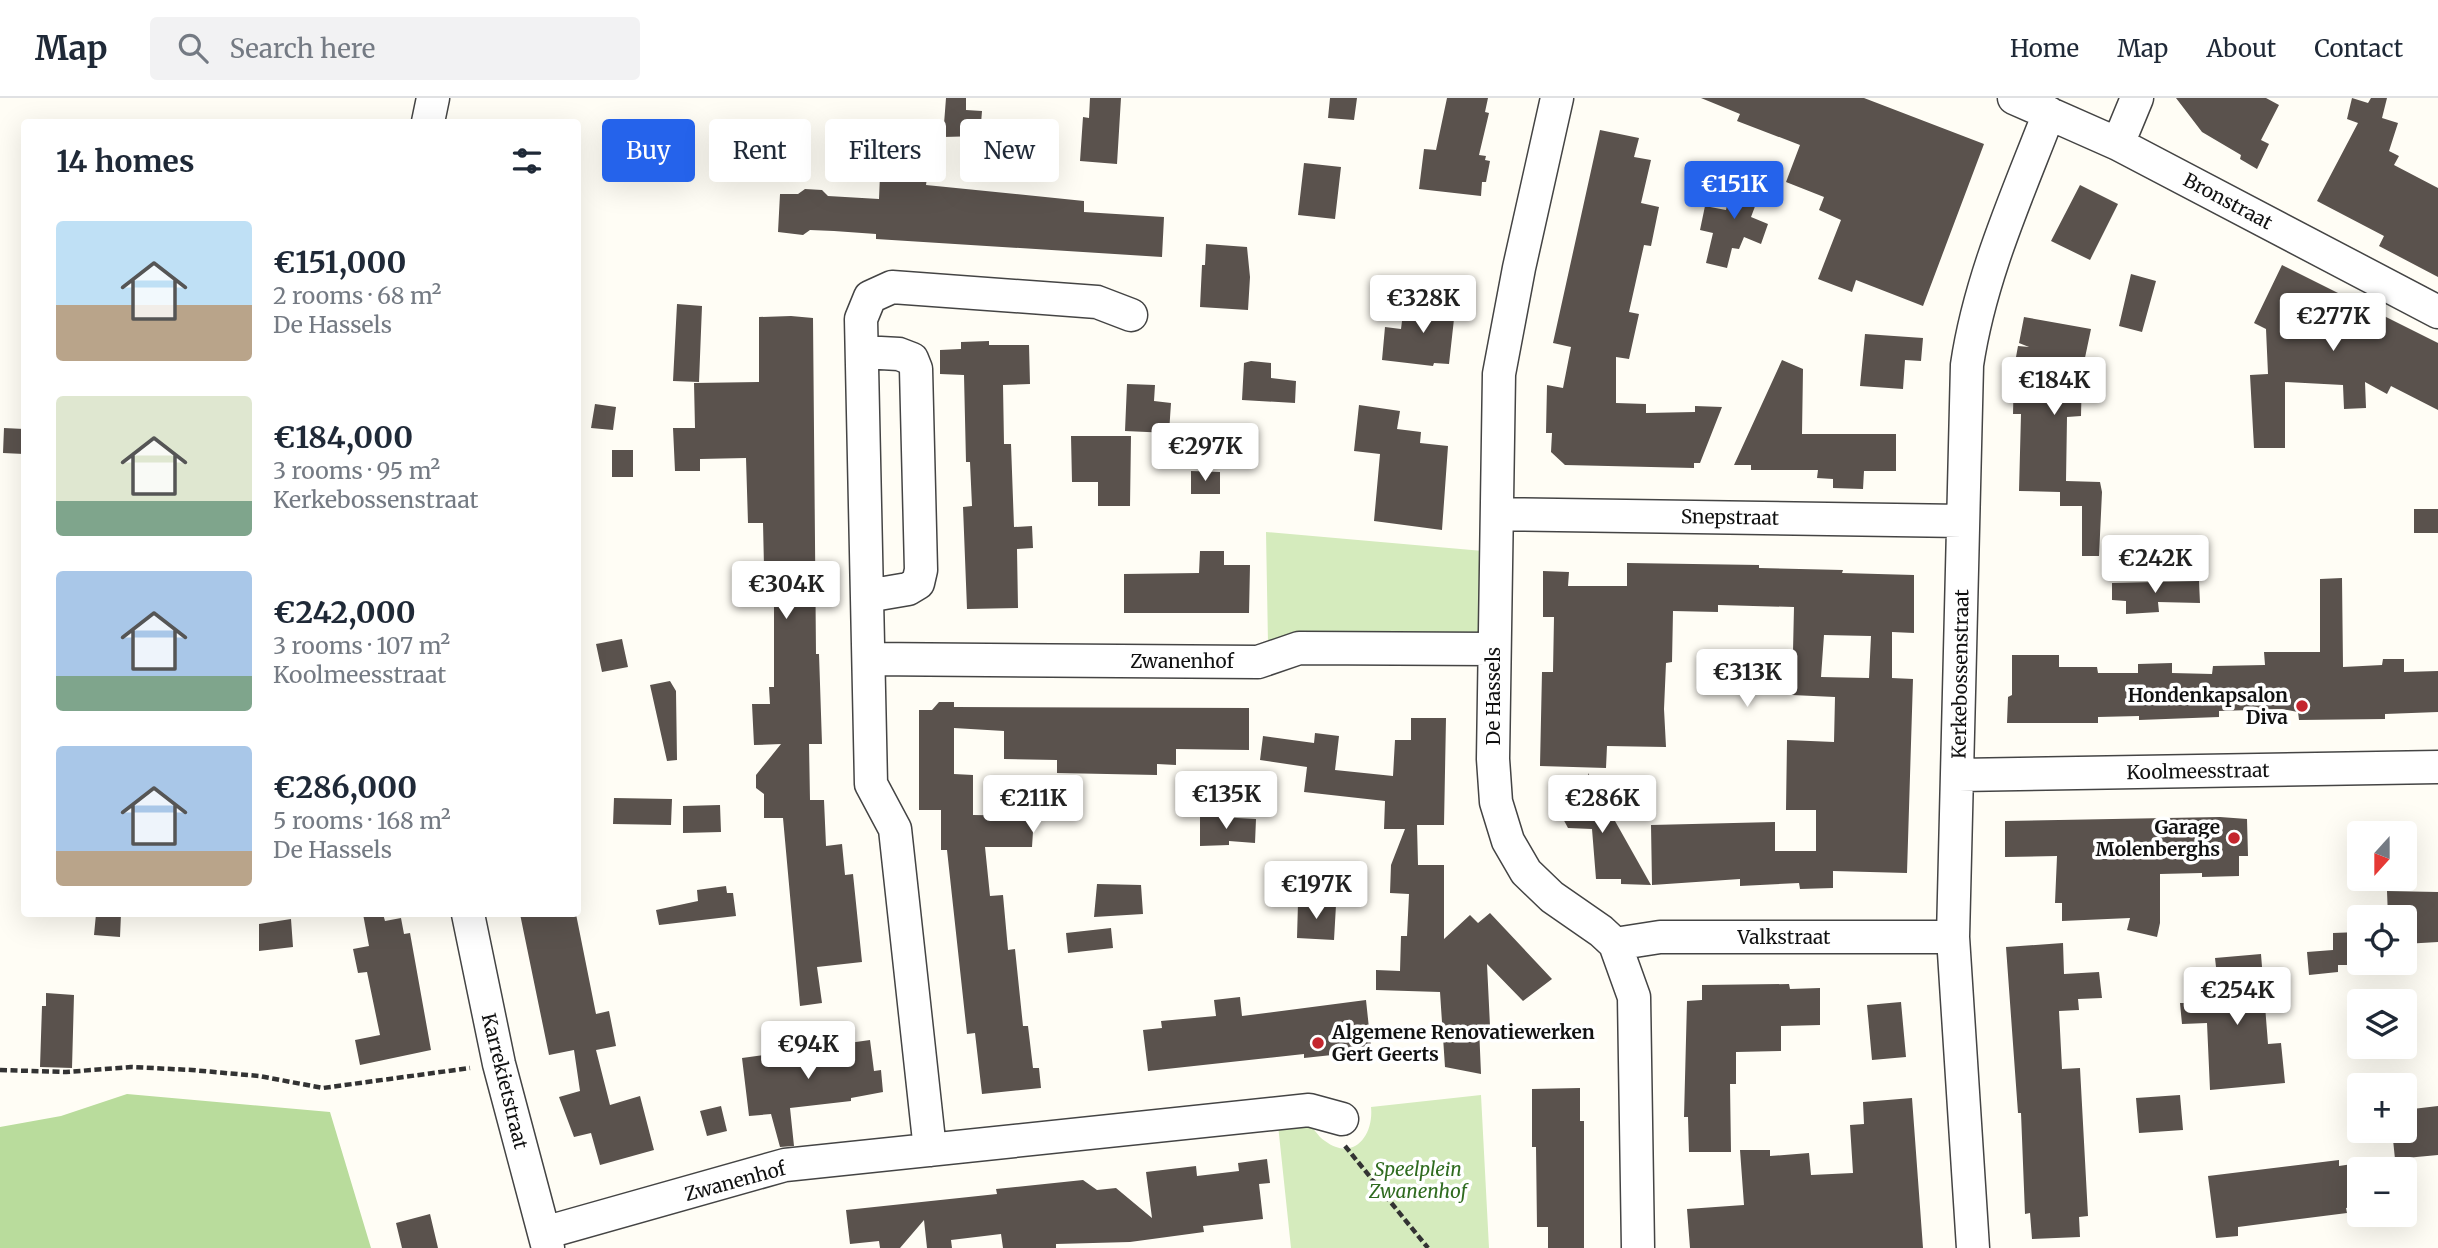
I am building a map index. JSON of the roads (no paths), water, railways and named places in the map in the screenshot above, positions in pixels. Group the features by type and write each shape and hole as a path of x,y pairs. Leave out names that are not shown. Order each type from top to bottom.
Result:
{"street":[{"path":"429,119 433,98"},
{"name":"De Hassels","path":"1557,98 1519,268 1499,374 1499,514 1493,649 1496,803 1508,841 1526,872 1552,897 1615,944"},
{"name":"Bronstraat","path":"2014,98 2118,144 2438,312"},
{"path":"2118,144 2137,98"},
{"name":"Kerkebossenstraat","path":"1973,1248 1953,937 1967,365 1974,316 1984,281 2049,113"},
{"path":"930,1150 895,829 871,784 861,319 870,297 892,287 1097,302 1131,315"},
{"path":"862,352 899,354 912,359 916,369 921,557 918,583 908,589 867,596"},
{"name":"Snepstraat","path":"1499,514 1962,521"},
{"name":"Zwanenhof","path":"869,659 1258,662 1299,648 1493,649"},
{"name":"Koolmeesstraat","path":"1959,775 2438,767"},
{"name":"Karrekietstraat","path":"469,917 499,1064 546,1241"},
{"name":"Valkstraat","path":"1615,944 1660,937 1953,937"},
{"path":"1615,944 1634,997 1638,1248"},
{"name":"Zwanenhof","path":"546,1241 785,1165 1309,1110 1342,1119"}],"place":[{"name":"Hondenkapsalon Diva","path":"2302,706"},
{"name":"Garage Molenberghs","path":"2234,838"},
{"name":"Algemene Renovatiewerken Gert Geerts","path":"1318,1043"}],"park label":[{"name":"Speelplein Zwanenhof","path":"1418,1180"}]}
